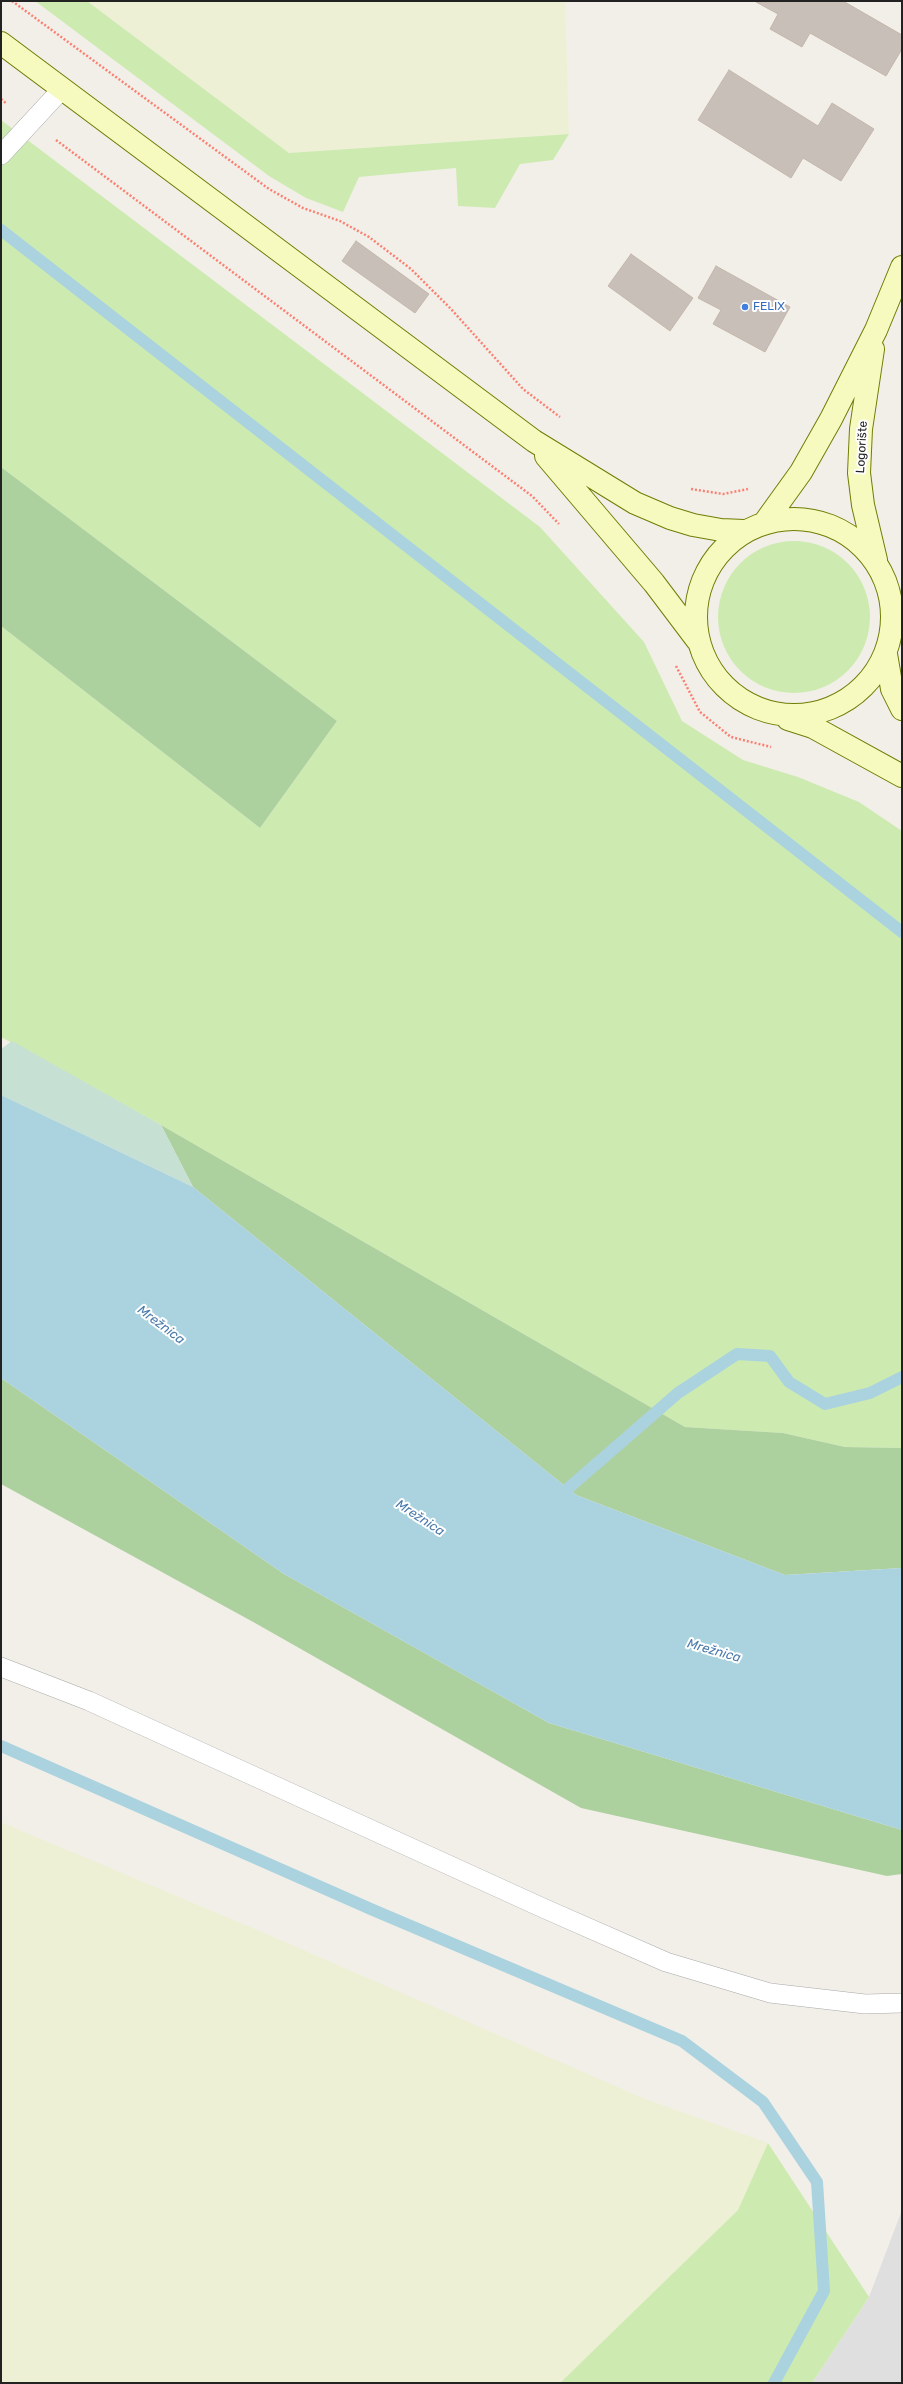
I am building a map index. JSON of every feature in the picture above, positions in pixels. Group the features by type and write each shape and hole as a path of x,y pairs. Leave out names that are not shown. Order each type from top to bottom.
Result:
{"main road":[{"path":"1,43 534,441 635,503 670,518 692,525 721,530 744,531"},
{"name":"Logorište","path":"765,522 801,472 831,419 876,330 902,267"},
{"name":"Logorište","path":"876,330 861,428 859,473 863,505 877,563"},
{"path":"534,441 654,583 697,640 707,666 724,687 746,704 771,714 813,727 902,776"},
{"path":"697,640 695,609 703,578 720,551 744,531 765,522 797,518 828,524 856,540 877,563 890,592 893,623 886,654 872,678 852,698 827,711 799,716 771,714"},
{"path":"886,654 892,689 902,709"}],"lane":[{"path":"1,155 63,88"},
{"path":"1,1667 89,1701 543,1908 666,1962 770,1993 865,2004 902,2003"}],"path":[{"path":"12,1 269,189 303,208 340,221 369,237 411,269 451,309 523,389 567,422"},
{"path":"1,99 532,496 564,529"},
{"path":"684,487 723,494 744,491 751,487"},
{"path":"676,665 700,712 731,738 773,748"}],"shaded area":[{"path":"902,2210 902,2383 812,2383 869,2297"}],"green space":[{"path":"35,1 87,1 289,153 569,134 553,160 520,164 495,208 458,206 456,168 359,177 343,212 306,198 269,176"},
{"path":"87,1 565,1 569,134 289,153"},
{"path":"1,120 540,527 644,642 682,721 743,760 798,777 859,802 902,831 902,1448 845,1447 783,1433 685,1427 161,1125 1,1037 1,626 260,828 337,721 1,467"},
{"path":"1,467 337,721 260,828 1,626"},
{"path":"787,541 801,541 816,544 830,550 848,563 861,581 867,595 870,617 867,639 861,653 848,671 830,684 816,690 801,693 787,693 772,690 758,684 746,676 735,665 727,653 721,639 718,624 718,610 721,595 727,581 735,569 746,558 758,550 772,544"},
{"path":"12,1041 161,1125 193,1187 1,1095 1,1049"},
{"path":"161,1125 685,1427 783,1433 845,1447 902,1448 902,1568 785,1575 576,1495 193,1187"},
{"path":"1,1378 284,1574 549,1723 902,1830 902,1874 887,1876 581,1808 255,1623 1,1484"},
{"path":"1,1822 269,1935 643,2098 768,2143 738,2210 560,2383 1,2383"},
{"path":"768,2143 869,2297 812,2383 560,2383 738,2210"}],"water":[{"name":"Mrežnica","path":"1,1095 193,1187 576,1495 785,1575 902,1568 902,1830 549,1723 284,1574 1,1378"}],"building":[{"path":"843,1 902,35 902,49 886,76 810,33 802,47 770,29 778,14 756,2"},
{"path":"729,70 818,126 832,103 874,129 841,181 803,158 791,178 698,120"},
{"path":"356,241 429,294 415,313 342,261"},
{"path":"631,254 693,298 670,331 608,286"},
{"path":"716,266 790,307 765,352 713,324 721,310 698,298"}],"waterway":[{"path":"1,230 902,932"},
{"path":"557,1498 678,1393 737,1354 770,1356 789,1382 825,1404 870,1393 902,1377"},
{"path":"1,1746 373,1910 682,2041 763,2102 817,2182 824,2291 774,2383"}],"place":[{"name":"FELIX","path":"745,307"}]}
